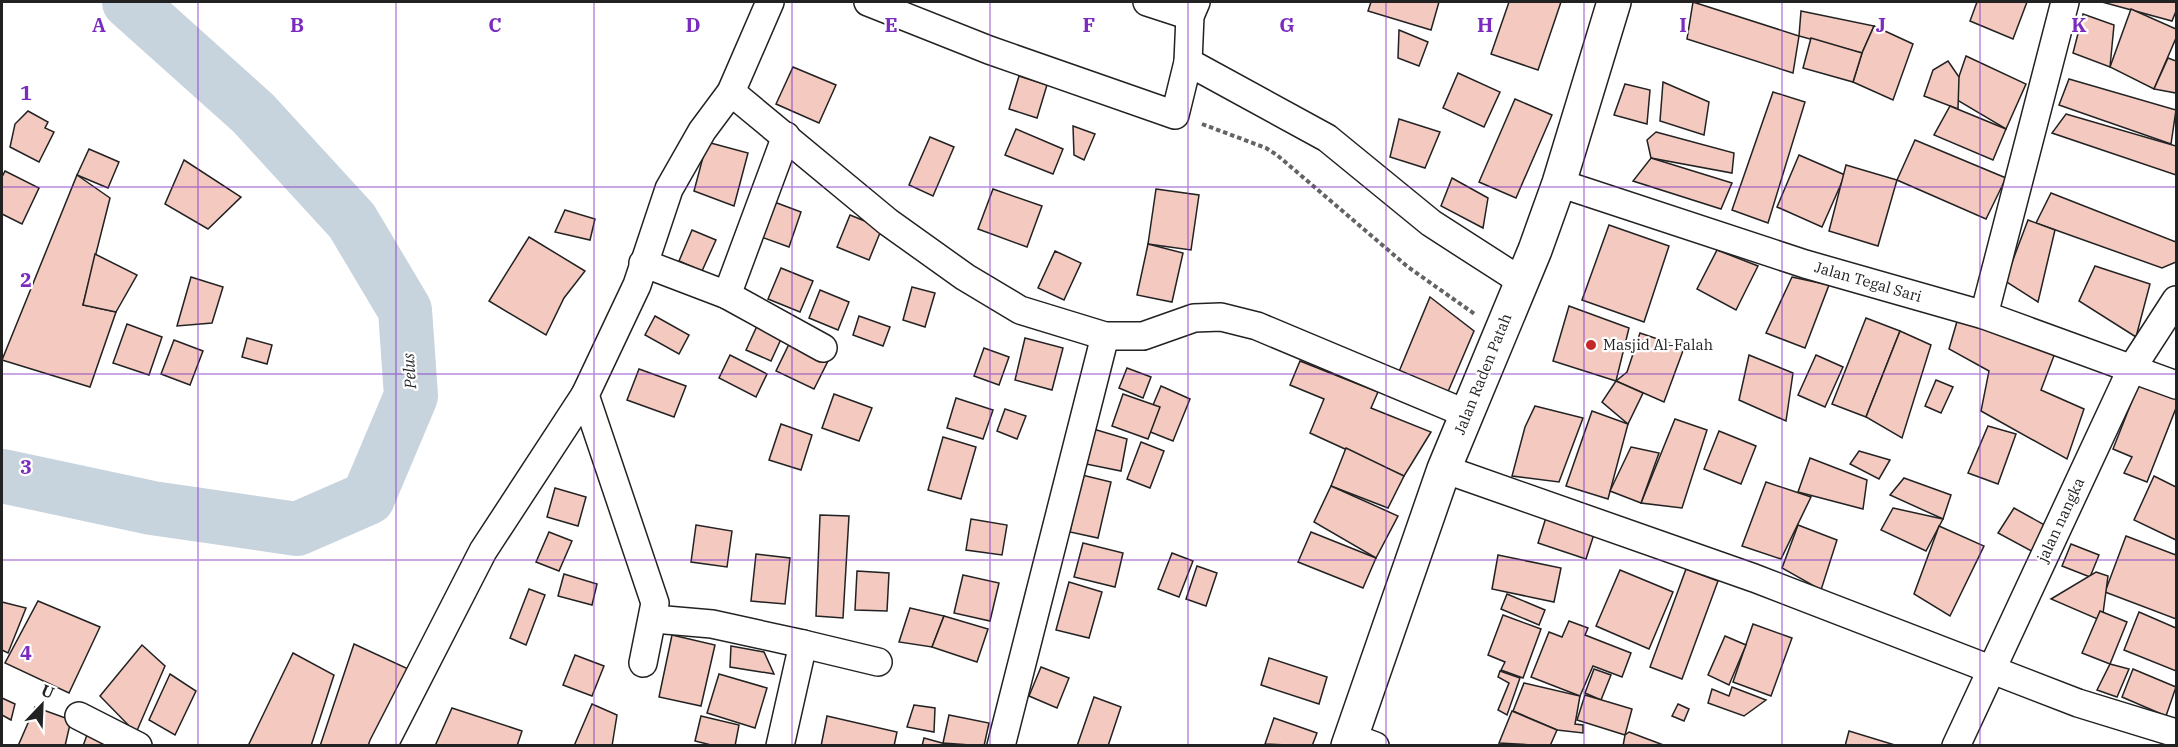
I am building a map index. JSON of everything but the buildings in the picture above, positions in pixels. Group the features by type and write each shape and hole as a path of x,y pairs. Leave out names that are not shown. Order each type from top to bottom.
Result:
{"main road":[{"name":"Jalan Raden Patah","path":"1361,743 1452,472 1467,414 1535,250 1614,2"}],"street":[{"path":"383,746 483,551 585,395 637,285 669,189 702,131 731,92 770,2"},
{"path":"868,2 989,50 1176,107 1188,62 1193,9 1147,2"},
{"path":"1984,315 2065,2"},
{"path":"1188,62 1328,138 1431,223 1521,281"},
{"path":"731,92 888,222 965,277 1020,310 1105,336 1143,336 1194,318 1221,317 1257,326 1467,414"},
{"path":"727,295 786,136"},
{"name":"Jalan Tegal Sari","path":"1558,183 1805,264 1984,315 2176,385"},
{"path":"643,263 727,295 824,348"},
{"name":"jalan nangka","path":"1956,746 2132,368 2176,300"},
{"path":"1001,746 1105,336"},
{"path":"585,395 656,603 643,663"},
{"path":"1452,472 1754,578 1993,668 2078,703 2176,735 2173,746"},
{"path":"654,619 712,624 878,662"},
{"path":"780,746 803,644"},
{"path":"79,716 138,746"}],"path":[{"path":"1176,107 1277,155 1408,267 1501,333"}],"waterway":[{"name":"Pelus","path":"2,476 152,508 297,529 368,498 411,396 405,310 352,221 253,113 129,2"}],"place":[{"name":"Masjid Al-Falah","path":"1591,345"}]}
